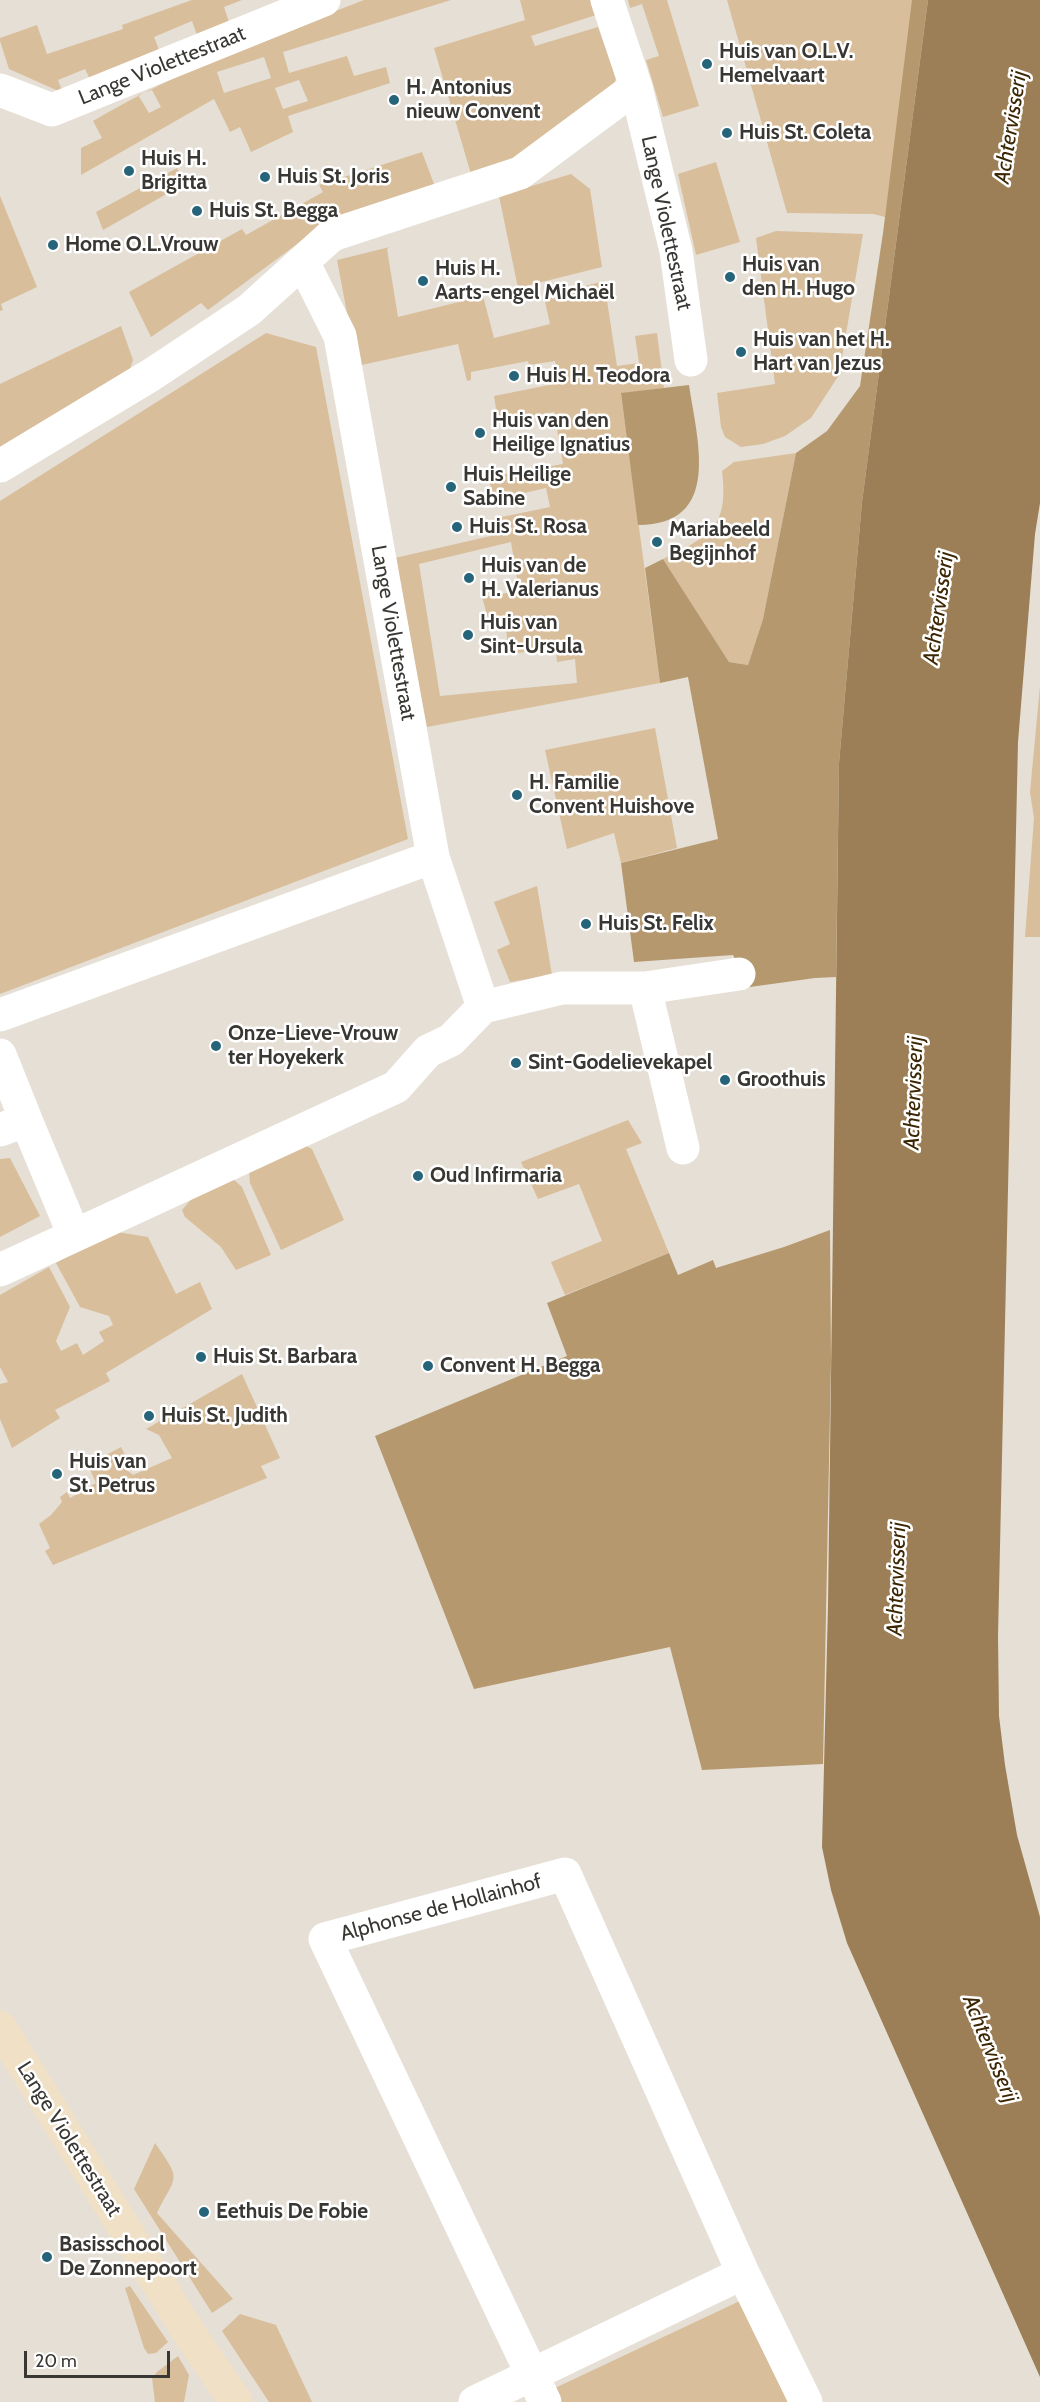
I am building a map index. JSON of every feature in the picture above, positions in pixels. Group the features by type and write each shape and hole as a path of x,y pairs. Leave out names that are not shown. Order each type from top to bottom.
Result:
{"street":[{"name":"Lange Violettestraat","path":"0,90 52,110 324,0"},
{"name":"Lange Violettestraat","path":"607,0 636,87 676,251 691,360"},
{"path":"0,466 151,375 249,310 332,235 520,173 636,87"},
{"name":"Lange Violettestraat","path":"303,262 340,336 433,857 483,1007"},
{"path":"0,1015 433,857"},
{"path":"0,1270 396,1087 428,1051 451,1040 483,1007 562,988 645,988 739,974"},
{"path":"645,988 683,1148"},
{"path":"0,1055 13,1125 74,1235"},
{"name":"Alphonse de Hollainhof","path":"538,2388 326,1939 565,1874 743,2273 806,2402"},
{"name":"Lange Violettestraat","path":"0,2027 191,2336 236,2402"},
{"path":"475,2402 538,2388 743,2273"}],"shaded area":[{"path":"192,0 242,0 224,7 229,22 197,35 192,21 154,37 160,52 91,81 85,69 58,80 63,93 9,69 0,41 0,38 37,25 47,54 123,29 122,25"},
{"path":"364,0 451,0 283,52 289,73 347,56 354,76 386,67 390,83 288,116 293,132 251,152 240,127 230,132 214,99 81,175 81,148 102,138 93,121 139,96 149,113 161,107 152,90 146,92 226,55","holes":["264,57 271,78 224,93 217,72","299,80 308,101 283,109 275,88"]},
{"path":"520,0 590,0 596,15 531,36 535,46 598,27 616,78 613,89 509,168 473,181 434,48 525,20"},
{"path":"628,0 667,0 699,106 663,117 646,60 659,56 642,4 630,8"},
{"path":"727,0 916,0 885,217 873,214 787,213"},
{"path":"912,0 928,0 862,502 839,763 836,977 750,987 733,955 634,962 621,863 718,839 688,677 660,683 645,568 663,559 729,662 748,665 763,619 796,453 827,431 860,386 883,233"},
{"path":"422,152 437,192 320,227 208,310 201,303 151,337 129,292 242,229 246,235 323,192 319,185"},
{"path":"716,162 740,242 696,255 678,174"},
{"path":"177,168 186,183 103,230 96,212"},
{"path":"571,174 590,189 602,267 518,288 499,196"},
{"path":"0,196 37,287 1,304 3,310 0,311"},
{"path":"776,231 863,234 839,375 811,418 785,436 763,444 741,447 725,437 721,427 717,393 775,384 756,238"},
{"path":"390,247 387,249 398,317 483,296 494,338 550,324 544,297 604,281 617,366 639,363 635,336 657,333 664,388 621,394 660,683 427,727 395,558 495,535 492,519 550,507 546,488 493,500 488,474 499,472 500,475 563,464 554,412 498,422 494,396 559,383 555,361 529,365 528,361 471,372 471,380 467,381 458,344 357,366 337,260","holes":["511,542 519,591 482,597 489,622 505,620 509,654 556,648 557,662 575,659 577,683 440,696 419,564"]},
{"path":"121,326 133,360 130,369 0,451 0,384"},
{"path":"266,333 316,347 408,839 0,994 0,501"},
{"path":"689,385 699,453 694,495 683,511 665,521 638,525 621,393"},
{"path":"796,453 763,619 748,665 729,662 663,559 704,536 713,527 722,505 722,471 734,462"},
{"path":"1040,686 1040,937 1025,937 1034,818 1030,792"},
{"path":"655,728 677,848 621,863 614,833 567,849 545,750"},
{"path":"537,886 552,975 510,982 497,950 510,944 494,902"},
{"path":"628,1120 642,1143 626,1149 669,1253 565,1295 551,1262 602,1241 579,1184 538,1199 521,1162"},
{"path":"304,1145 312,1149 344,1220 281,1250 250,1183 249,1170"},
{"path":"10,1158 40,1216 0,1237 0,1159"},
{"path":"232,1178 242,1187 271,1255 236,1270 221,1247 185,1217 182,1210 196,1194"},
{"path":"830,1230 831,1361 823,1764 702,1770 670,1647 474,1689 375,1436 567,1356 547,1303 669,1253 678,1275 713,1260 716,1268"},
{"path":"117,1232 148,1237 176,1294 200,1282 212,1309 106,1373 110,1381 55,1410 60,1418 12,1448 0,1419 0,1384 8,1382 0,1367 0,1295 49,1267 70,1307 56,1341 61,1351 77,1343 83,1355 104,1341 99,1332 113,1325 109,1316 80,1307 56,1263 102,1237"},
{"path":"242,1374 280,1458 261,1466 267,1478 53,1565 45,1551 50,1548 39,1524 62,1502 60,1497 67,1492 70,1498 96,1483 88,1465 121,1447 125,1455 120,1459 123,1467 133,1475 172,1458 159,1435 146,1429"},
{"path":"155,2143 170,2165 174,2178 157,2213 233,2299 212,2313 134,2189"},
{"path":"130,2286 168,2342 156,2353 148,2354 144,2348 125,2288"},
{"path":"744,2299 788,2402 561,2402 555,2388"},
{"path":"240,2314 276,2325 312,2402 269,2402 222,2331"},
{"path":"178,2356 189,2375 184,2402 155,2402 152,2378"}],"water":[{"name":"Achtervisserij","path":"928,0 1040,0 1040,503 1035,534 1018,742 998,1636 999,1716 1005,1765 1017,1835 1040,1917 1040,2377 847,1943 831,1890 822,1847 828,1606 839,763 862,502"}],"place":[{"name":"Huis van O.L.V. Hemelvaart","path":"707,64"},
{"name":"H. Antonius nieuw Convent","path":"394,100"},
{"name":"Huis St. Coleta","path":"727,133"},
{"name":"Huis H. Brigitta","path":"129,171"},
{"name":"Huis St. Joris","path":"265,177"},
{"name":"Huis St. Begga","path":"197,211"},
{"name":"Home O.L.Vrouw","path":"53,245"},
{"name":"Huis van den H. Hugo","path":"730,277"},
{"name":"Huis H. Aarts-engel Michaël","path":"423,281"},
{"name":"Huis van het H. Hart van Jezus","path":"741,352"},
{"name":"Huis H. Teodora","path":"514,376"},
{"name":"Huis van den Heilige Ignatius","path":"480,433"},
{"name":"Huis Heilige Sabine","path":"451,487"},
{"name":"Huis St. Rosa","path":"457,527"},
{"name":"Mariabeeld Begijnhof","path":"657,542"},
{"name":"Huis van de H. Valerianus","path":"469,578"},
{"name":"Huis van Sint-Ursula","path":"468,635"},
{"name":"H. Familie Convent Huishove","path":"517,795"},
{"name":"Huis St. Felix","path":"586,924"},
{"name":"Onze-Lieve-Vrouw ter Hoyekerk","path":"216,1046"},
{"name":"Sint-Godelievekapel","path":"516,1063"},
{"name":"Groothuis","path":"725,1080"},
{"name":"Oud Infirmaria","path":"418,1176"},
{"name":"Huis St. Barbara","path":"201,1357"},
{"name":"Convent H. Begga","path":"428,1366"},
{"name":"Huis St. Judith","path":"149,1416"},
{"name":"Huis van St. Petrus","path":"57,1474"},
{"name":"Eethuis De Fobie","path":"204,2212"},
{"name":"Basisschool De Zonnepoort","path":"47,2257"}]}
